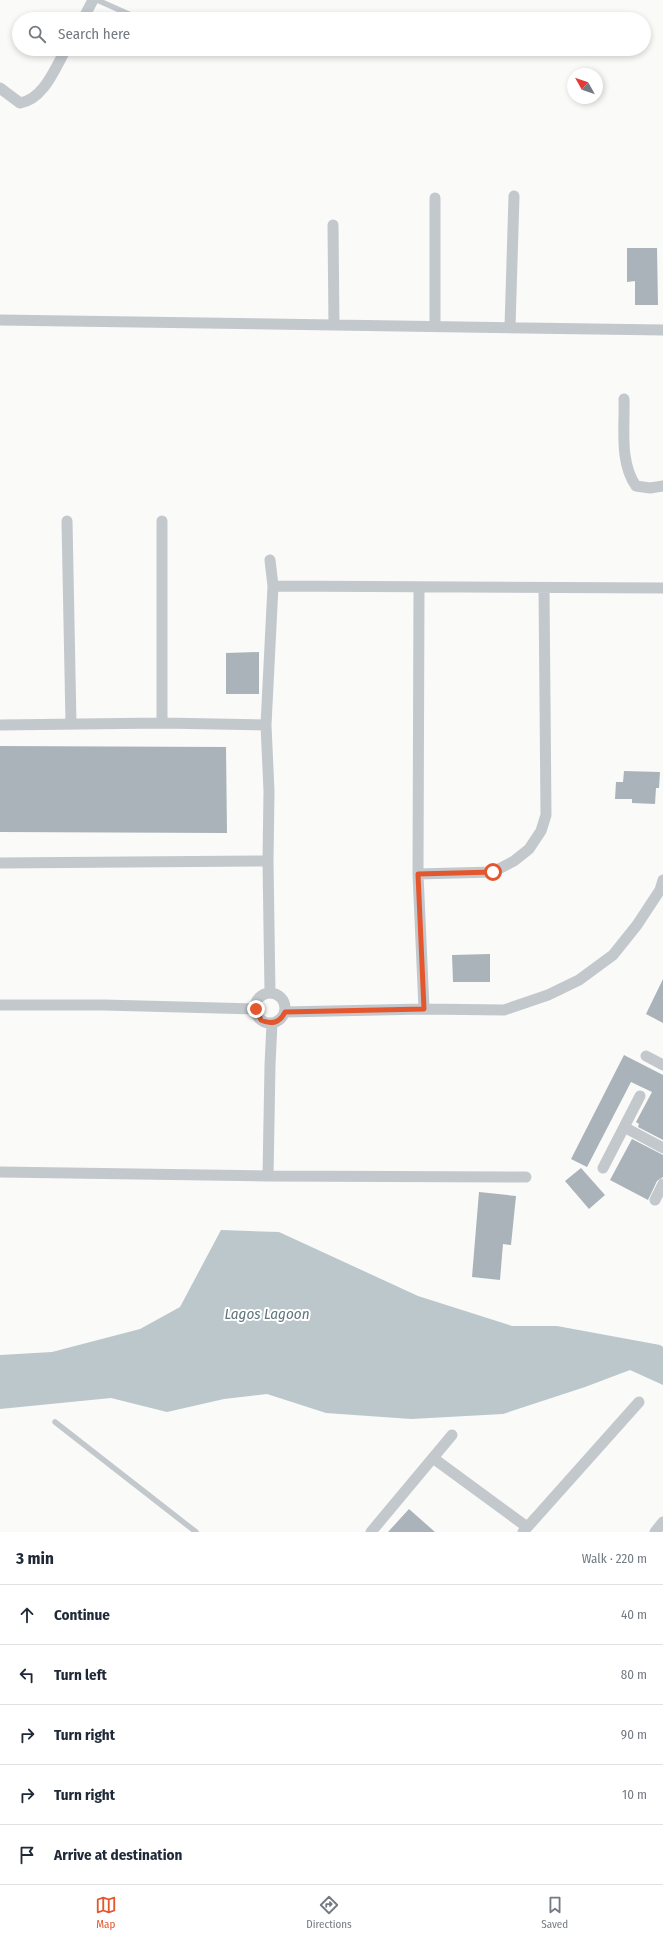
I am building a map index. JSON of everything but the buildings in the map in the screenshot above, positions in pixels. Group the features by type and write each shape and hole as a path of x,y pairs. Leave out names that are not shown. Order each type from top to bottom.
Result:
{"street":[{"path":"86,12 93,0"},
{"path":"0,88 20,103 28,102 48,81 62,56"},
{"path":"510,327 514,196"},
{"path":"435,198 435,326"},
{"path":"333,224 334,325"},
{"path":"0,320 663,330"},
{"path":"624,399 625,453 630,477 636,486 650,488 663,486"},
{"path":"67,521 71,724"},
{"path":"162,521 162,723"},
{"path":"270,560 273,586 266,725 270,791 268,861 270,993"},
{"path":"273,586 419,588 663,588"},
{"path":"419,588 418,874 424,1009"},
{"path":"418,874 493,872 514,861 529,849 541,831 546,815 544,588"},
{"path":"0,725 162,723 266,725"},
{"path":"0,863 268,861"},
{"path":"285,1012 424,1009 504,1010 548,995 579,980 613,955 637,925 660,890 663,880"},
{"path":"270,993 280,997 285,1007 285,1012 278,1021 272,1023 261,1020 256,1009 260,998 270,993"},
{"path":"0,1005 104,1005 256,1009"},
{"path":"268,1176 272,1023"},
{"path":"646,1056 663,1065"},
{"path":"603,1168 640,1096"},
{"path":"624,1127 663,1148"},
{"path":"0,1172 268,1176 526,1177"},
{"path":"655,1200 663,1184"},
{"path":"433,1458 525,1530 639,1402"},
{"path":"371,1532 452,1435"},
{"path":"655,1532 663,1522"}],"lane":[{"path":"97,0 124,12"},
{"path":"55,1422 196,1532"}],"water":[{"name":"Lagos Lagoon","path":"221,1230 279,1232 418,1296 512,1326 557,1326 660,1345 663,1347 663,1385 630,1370 585,1387 503,1414 411,1419 326,1413 267,1394 224,1399 167,1412 111,1398 0,1409 0,1355 52,1352 140,1329 180,1307"}],"route":[{"path":"256,1009 257,1015 261,1020 272,1023 278,1021 285,1012 424,1009 418,874 493,872"}]}
